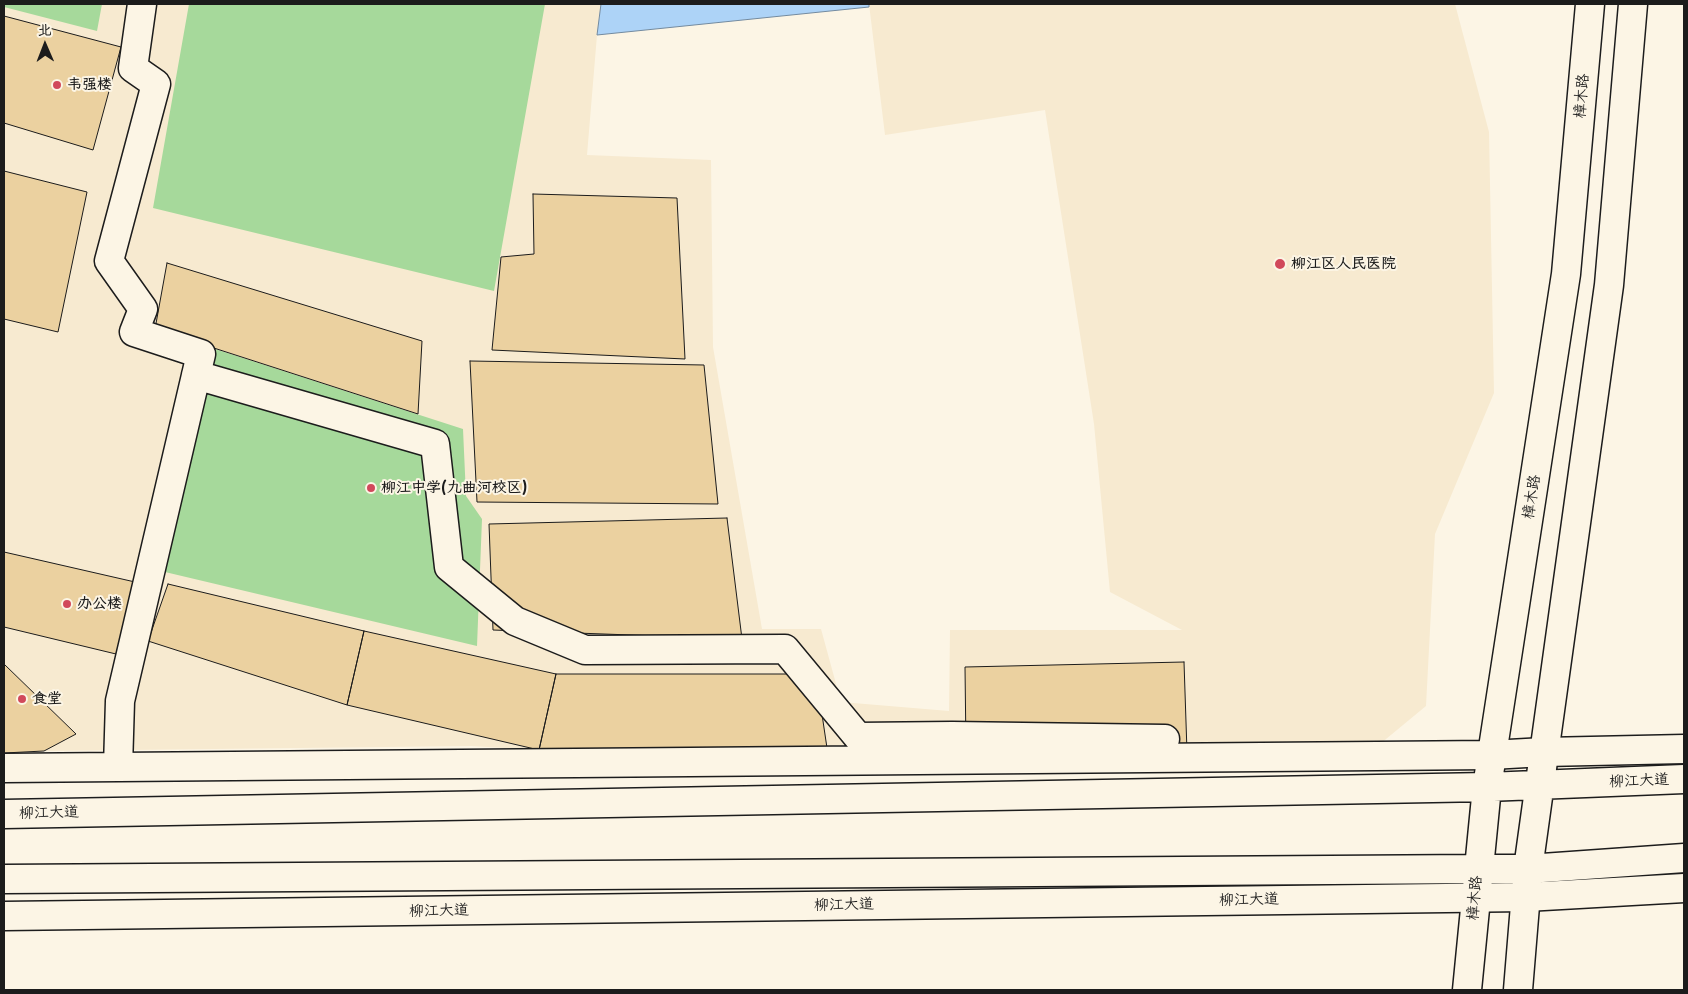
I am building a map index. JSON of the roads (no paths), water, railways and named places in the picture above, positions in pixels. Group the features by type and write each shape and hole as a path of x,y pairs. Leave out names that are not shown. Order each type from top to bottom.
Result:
{"street":[{"path":"118,767 120,701 201,354 134,332 143,310 109,261 156,84 133,68 142,4"},
{"name":"樟木路","path":"1467,990 1487,787 1566,274 1590,4"},
{"path":"1518,990 1528,869 1609,285 1634,4"},
{"path":"196,375 435,444 449,567 515,620 585,650 785,650 858,737 1165,738"},
{"name":"柳江大道","path":"4,768 1492,755 1684,749"},
{"name":"柳江大道","path":"4,814 1487,787 1684,779"},
{"name":"柳江大道","path":"4,879 1528,869 1684,858"},
{"name":"柳江大道","path":"4,916 1526,897 1684,888"}],"water":[{"path":"601,4 869,4 869,7 597,35"}],"place":[{"name":"韦强楼","path":"57,85"},
{"name":"柳江区人民医院","path":"1280,264"},
{"name":"柳江中学(九曲河校区)","path":"371,488"},
{"name":"办公楼","path":"67,604"},
{"name":"食堂","path":"22,699"}]}
